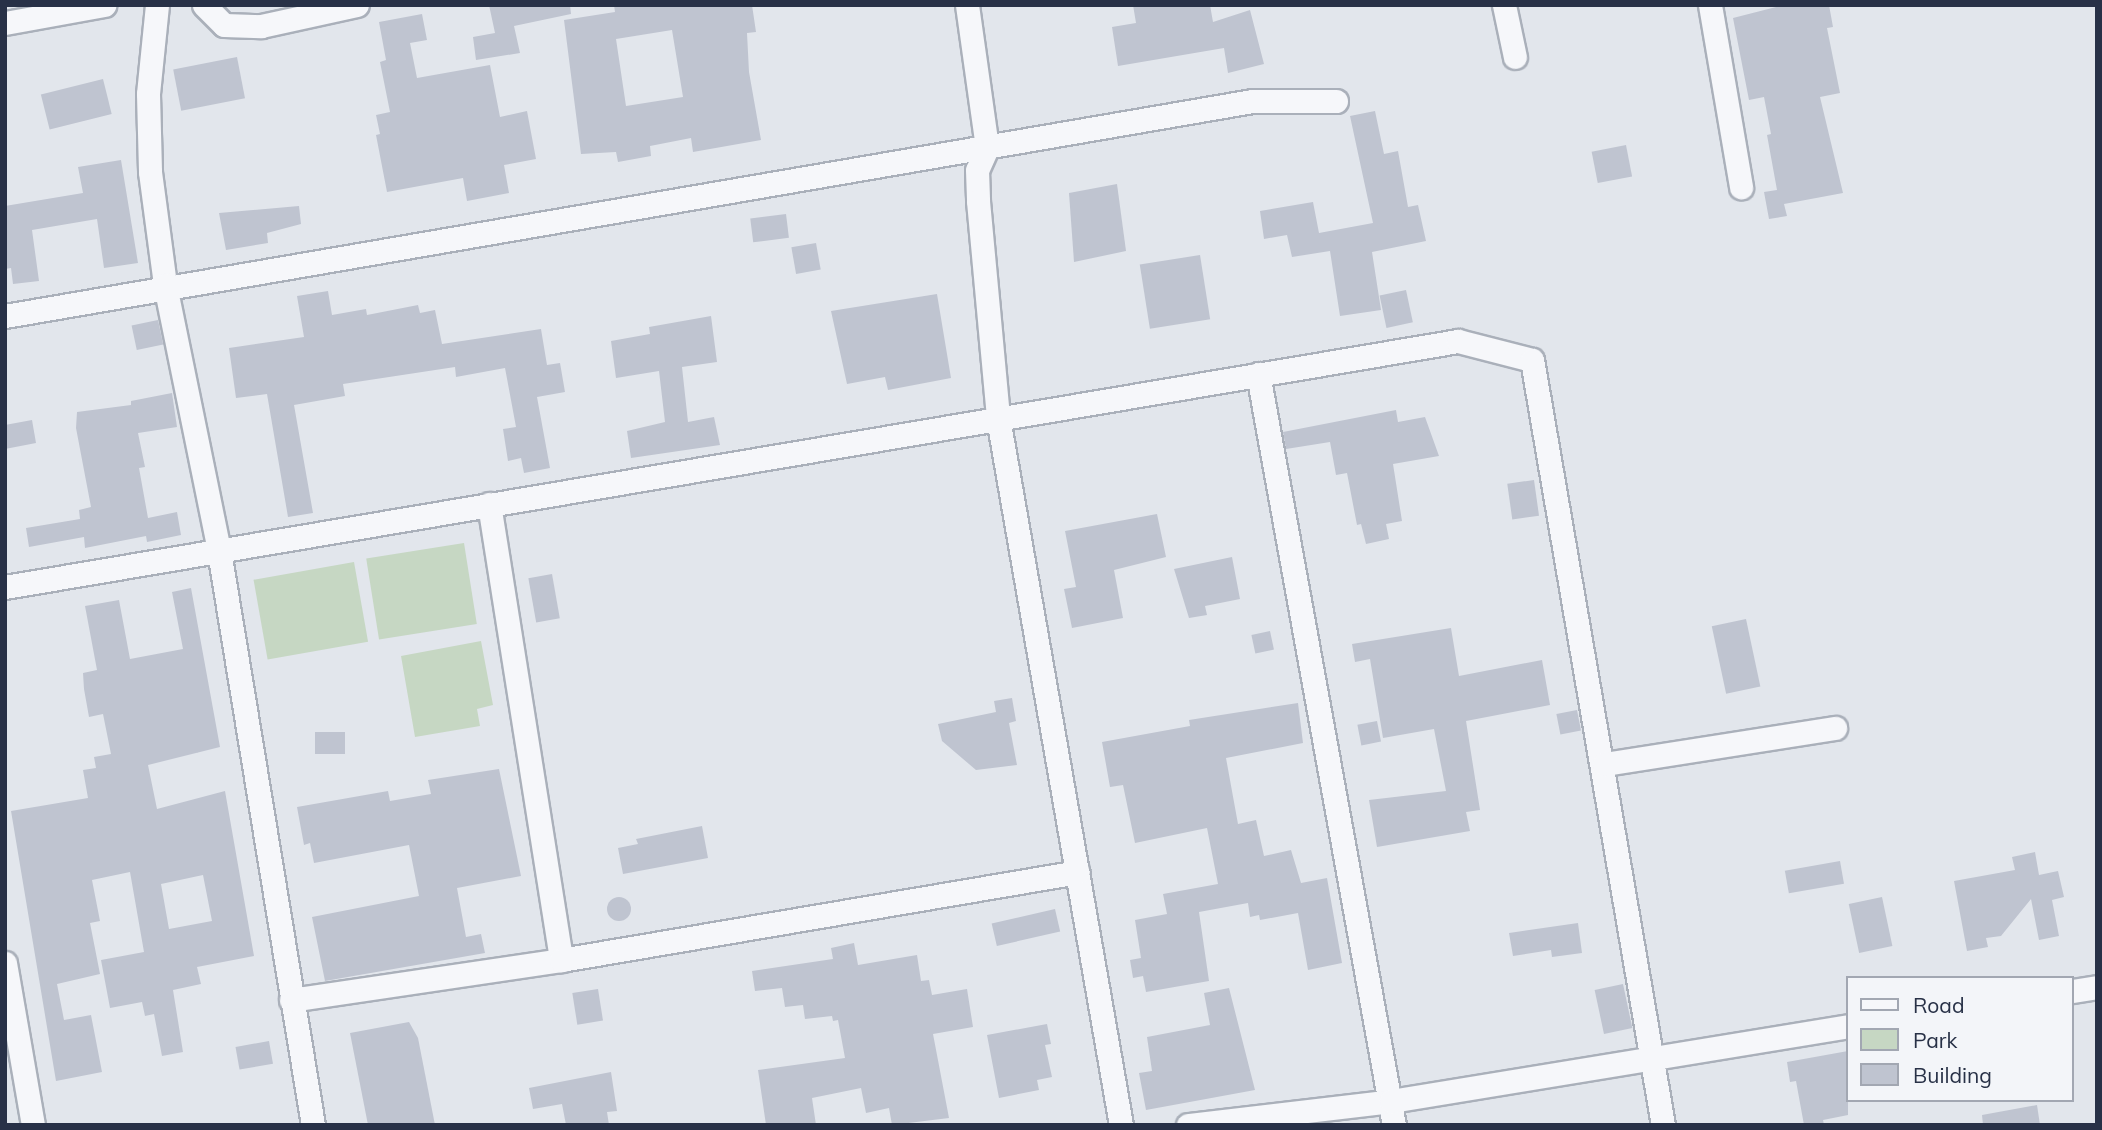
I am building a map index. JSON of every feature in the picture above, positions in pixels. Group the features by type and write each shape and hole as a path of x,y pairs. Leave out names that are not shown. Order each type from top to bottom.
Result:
{"street":[{"path":"5,23 104,5"},
{"path":"157,5 148,94 150,172 166,285 219,551 313,1125"},
{"path":"204,5 224,25 261,26 357,5"},
{"path":"967,5 987,148 977,170 978,201 998,418 1121,1125"},
{"path":"1504,5 1515,57"},
{"path":"1710,5 1741,187"},
{"path":"5,316 166,285 1252,101 1336,102"},
{"path":"5,587 1458,341 1532,360 1604,764 1663,1125"},
{"path":"1258,374 1394,1125"},
{"path":"489,504 561,960"},
{"path":"1604,764 1835,728"},
{"path":"291,1000 561,960 1078,872"},
{"path":"5,963 33,1125"},
{"path":"2074,991 2097,987"},
{"path":"1188,1125 1391,1101 1650,1056 1846,1026"}],"green space":[{"path":"464,543 477,624 379,639 366,558"},
{"path":"354,562 368,642 268,659 254,580"},
{"path":"481,641 493,705 477,709 480,726 415,737 401,656"}],"building":[{"path":"489,5 570,5 571,14 514,26 520,53 476,60 473,37 495,33"},
{"path":"614,5 752,5 756,32 747,33 749,72 761,140 693,152 691,138 650,146 651,156 618,162 616,152 581,154 564,20 615,12","holes":["672,30 683,97 626,106 616,39"]},
{"path":"1133,5 1210,5 1213,22 1250,10 1264,64 1228,73 1224,48 1118,66 1112,27 1136,23"},
{"path":"1784,5 1829,5 1833,27 1827,28 1840,93 1820,97 1843,193 1784,204 1787,216 1769,219 1764,192 1777,190 1767,135 1771,134 1764,97 1749,100 1733,18"},
{"path":"422,14 427,40 410,43 417,78 490,65 500,117 527,111 536,159 504,165 509,193 467,201 463,178 387,192 376,135 380,134 376,115 390,112 380,62 386,60 379,22"},
{"path":"237,57 245,98 181,111 173,69"},
{"path":"103,79 112,114 50,129 41,94"},
{"path":"1375,111 1384,154 1398,151 1408,207 1418,205 1426,241 1372,252 1381,310 1340,316 1330,251 1292,257 1287,235 1264,239 1260,211 1313,202 1319,233 1373,223 1350,116"},
{"path":"1626,145 1632,176 1598,183 1592,152"},
{"path":"121,160 138,263 104,268 97,219 32,230 39,281 13,284 11,268 5,269 5,206 83,193 78,167"},
{"path":"1117,184 1126,251 1074,262 1069,193"},
{"path":"299,206 301,224 267,233 268,243 226,250 219,213"},
{"path":"786,214 789,238 753,242 750,218"},
{"path":"816,243 821,270 796,274 791,247"},
{"path":"1200,255 1210,319 1150,329 1140,265"},
{"path":"1406,290 1413,322 1386,328 1380,296"},
{"path":"328,291 332,315 366,309 367,315 418,305 420,313 435,310 442,344 541,329 547,365 560,363 565,392 537,397 550,468 524,473 521,458 508,461 503,429 516,427 505,368 456,377 455,367 343,384 345,396 294,405 313,513 288,517 267,394 236,398 229,348 304,337 297,296"},
{"path":"937,294 951,378 888,390 885,377 847,384 831,311"},
{"path":"711,316 717,362 682,367 688,422 714,417 720,445 631,458 627,431 665,422 659,371 616,378 611,341 650,334 649,327"},
{"path":"158,320 163,344 137,350 132,326"},
{"path":"172,393 177,427 138,433 145,467 139,468 148,518 177,512 181,535 147,542 146,536 85,548 84,537 29,547 26,528 80,519 79,510 91,507 76,428 77,412 131,405 131,401"},
{"path":"1396,410 1398,422 1425,417 1439,456 1393,464 1402,521 1386,524 1389,539 1366,544 1361,524 1357,525 1347,473 1336,475 1330,442 1286,449 1283,432"},
{"path":"32,420 36,443 5,449 5,425"},
{"path":"1534,480 1539,516 1512,519 1507,484"},
{"path":"1157,514 1166,557 1114,570 1123,618 1072,628 1064,589 1076,587 1065,531"},
{"path":"1232,557 1240,599 1205,606 1207,615 1189,618 1174,569"},
{"path":"552,574 560,618 536,622 528,578"},
{"path":"191,588 220,747 148,765 157,809 225,791 254,956 197,967 201,984 173,990 183,1052 162,1056 154,1014 145,1016 142,1002 110,1008 101,960 144,952 130,872 92,880 100,921 90,923 100,974 57,984 64,1020 91,1015 102,1072 56,1081 11,811 88,798 83,770 96,768 94,757 111,754 103,714 89,717 84,689 83,673 97,670 85,606 119,600 130,659 183,649 172,592","holes":["203,875 212,921 169,929 161,884"]},
{"path":"1746,619 1760,686 1726,694 1712,626"},
{"path":"1451,628 1459,676 1542,660 1550,705 1466,721 1480,810 1466,812 1470,831 1377,847 1369,800 1446,791 1434,729 1383,738 1370,659 1355,662 1352,644"},
{"path":"1270,631 1274,650 1255,654 1251,635"},
{"path":"1012,698 1016,721 1009,723 1017,765 976,770 942,741 938,724 996,712 994,701"},
{"path":"1298,703 1303,743 1226,758 1238,824 1256,820 1264,856 1291,850 1301,883 1327,878 1342,963 1308,970 1298,913 1260,920 1259,915 1250,917 1248,903 1199,912 1209,981 1146,992 1143,976 1133,978 1130,960 1141,958 1135,920 1167,914 1163,894 1218,884 1207,828 1135,843 1123,785 1110,787 1102,742 1190,726 1189,720"},
{"path":"1577,710 1581,731 1560,735 1556,714"},
{"path":"1377,721 1381,742 1361,745 1357,725"},
{"path":"315,732 345,732 345,754 315,754"},
{"path":"499,769 521,876 457,888 466,937 481,934 485,953 325,981 312,917 419,896 409,845 314,863 310,843 304,845 297,807 388,791 390,801 431,794 428,780"},
{"path":"702,826 708,858 623,874 618,848 638,844 636,839"},
{"path":"2035,852 2039,875 2058,871 2064,897 2052,900 2059,936 2039,940 2031,899 2001,936 1986,938 1988,947 1967,951 1954,881 2015,870 2012,857"},
{"path":"1840,861 1844,884 1789,893 1785,871"},
{"path":"619,897 628,900 631,909 628,918 619,921 610,918 607,909 610,900"},
{"path":"1882,897 1892,946 1859,953 1849,904"},
{"path":"1055,909 1060,931 997,946 992,924"},
{"path":"1578,923 1582,953 1552,957 1551,950 1513,956 1509,933"},
{"path":"854,943 858,965 917,955 921,981 929,980 932,995 967,989 973,1027 933,1034 949,1118 892,1125 889,1108 866,1113 861,1088 812,1098 816,1125 766,1125 758,1070 845,1058 838,1020 833,1021 832,1016 805,1019 803,1005 785,1007 782,988 755,991 752,971 833,959 831,948"},
{"path":"1623,984 1632,1028 1604,1034 1595,990"},
{"path":"1229,988 1255,1090 1146,1110 1139,1073 1152,1071 1147,1037 1210,1025 1204,993"},
{"path":"598,989 603,1021 577,1025 572,993"},
{"path":"409,1022 418,1038 435,1125 368,1125 350,1033"},
{"path":"1047,1024 1051,1044 1045,1045 1052,1077 1037,1080 1039,1090 999,1098 987,1035"},
{"path":"269,1041 273,1064 240,1070 236,1047"},
{"path":"1846,1051 1848,1115 1823,1120 1824,1125 1804,1125 1796,1081 1790,1082 1787,1062"},
{"path":"611,1072 617,1111 607,1112 609,1125 566,1125 562,1104 533,1109 529,1088"},
{"path":"2037,1105 2040,1125 1983,1125 1982,1115"}]}
